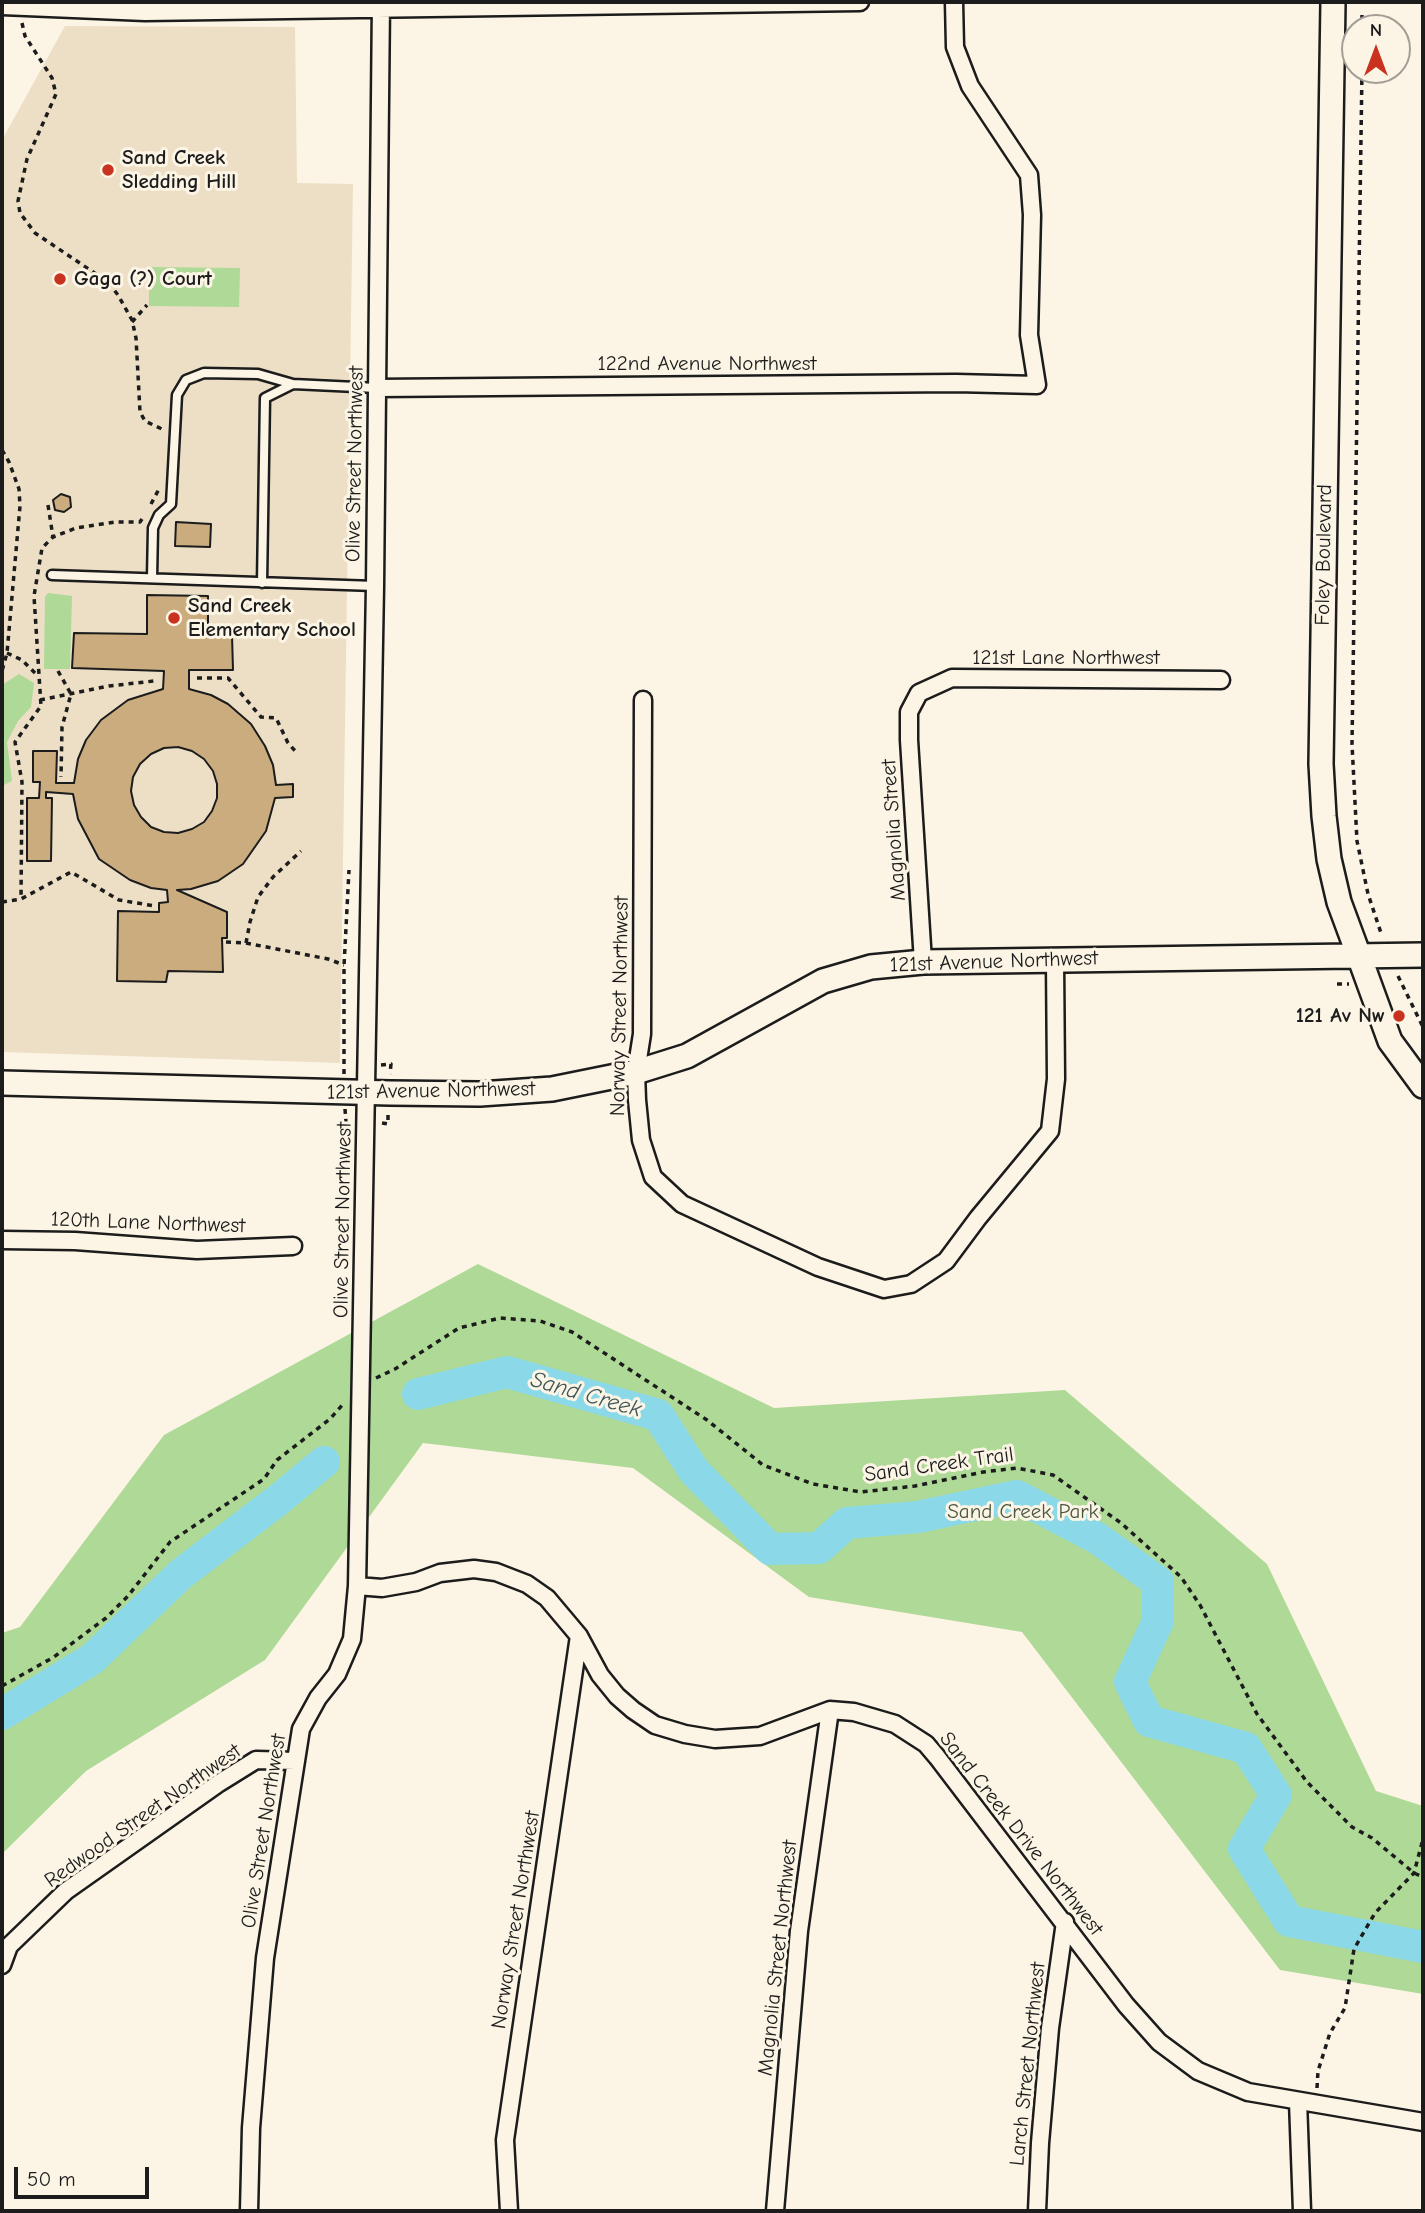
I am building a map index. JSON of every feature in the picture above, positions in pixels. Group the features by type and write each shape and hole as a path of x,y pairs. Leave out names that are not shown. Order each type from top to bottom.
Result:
{"street":[{"path":"10,7 145,12 381,5 860,2"},
{"name":"122nd Avenue Northwest","path":"377,388 942,383 1037,385 1030,335 1032,215 1029,175 970,86 955,47 954,2"},
{"name":"Foley Boulevard","path":"1333,2 1321,764 1329,859 1339,902 1390,1041 1423,1086"},
{"name":"Olive Street Northwest","path":"250,2211 251,2128 265,1958 295,1761 301,1729 318,1698 337,1674 352,1639 357,1586 367,1093 366,966 375,586 381,5"},
{"name":"121st Lane Northwest","path":"917,697 919,693 952,678 1221,680"},
{"name":"Magnolia Street","path":"917,697 909,712 909,740 923,962"},
{"name":"Norway Street Northwest","path":"643,700 642,1034 636,1072 641,1140 653,1177 682,1204 818,1267 884,1289 911,1284 946,1261 1050,1132 1056,1079 1055,961"},
{"name":"121st Avenue Northwest","path":"2,1083 367,1093 481,1094 552,1089 636,1072 687,1056 823,981 871,967 923,962 1423,955"},
{"name":"120th Lane Northwest","path":"2,1240 75,1241 197,1250 293,1246"},
{"name":"Sand Creek Drive Northwest","path":"357,1586 382,1588 458,1570 496,1572 527,1584 547,1598 579,1636 600,1675 617,1696 655,1725 685,1734 715,1739 760,1736 830,1710 872,1716 895,1724 926,1744 1065,1922 1126,2006 1159,2042 1198,2071 1248,2092 1423,2122"},
{"name":"Norway Street Northwest","path":"509,2211 505,2140 579,1636"},
{"name":"Magnolia Street Northwest","path":"775,2211 799,1931 830,1710"},
{"name":"Redwood Street Northwest","path":"2,1965 9,1946 66,1891 219,1783 256,1760 295,1761"},
{"name":"Larch Street Northwest","path":"1037,2211 1049,2028 1065,1922"},
{"path":"1297,2101 1302,2211"}],"lane":[{"path":"152,578 153,528 159,515 172,504 177,395 186,380 204,373 258,374 293,384 377,388"},
{"path":"262,583 265,398 293,384"},
{"path":"52,575 375,586"}],"path":[{"path":"10,7 52,78 56,94 27,159 18,201 20,213 35,233 108,282 127,309 132,322 138,363 140,411 145,421 162,429 162,438"},
{"path":"1362,84 1352,744 1357,841 1379,932"},
{"path":"132,322 146,305"},
{"path":"2,450 19,489 20,506 7,653 2,671"},
{"path":"21,899 22,782 15,742 41,706 34,596 42,548 54,537 76,528 93,524 140,522 159,488"},
{"path":"48,505 54,537"},
{"path":"7,653 22,660 39,678"},
{"path":"58,671 71,694 62,727 61,777"},
{"path":"197,678 228,678 261,717 276,718 288,743 298,754"},
{"path":"40,700 154,681"},
{"path":"246,943 258,897 273,877 301,851"},
{"path":"344,1066 344,965 349,870"},
{"path":"2,902 21,899 71,872 119,900 155,906"},
{"path":"226,942 246,943 328,959 344,965"},
{"path":"1400,984 1423,1027"},
{"name":"Sand Creek Trail","path":"376,1378 459,1328 500,1318 540,1321 572,1332 707,1420 763,1465 813,1484 861,1492 915,1486 1017,1468 1053,1475 1121,1523 1181,1577 1200,1605 1256,1714 1307,1782 1352,1827 1372,1838 1414,1873 1423,1877"},
{"path":"2,1686 54,1657 106,1618 128,1596 170,1542 264,1479 277,1460 330,1419 348,1399"},
{"path":"1315,2105 1318,2071 1330,2033 1345,2008 1354,1949 1368,1923 1414,1873 1423,1839"}],"shaded area":[{"name":"Sand Creek Elementary School","path":"65,26 295,27 297,183 353,184 340,1063 2,1052 2,140"}],"green space":[{"path":"149,267 240,268 239,307 149,306"},
{"path":"48,593 72,596 70,669 44,669 45,597"},
{"path":"19,674 34,683 31,707 18,721 7,742 12,781 2,786 2,685"},
{"name":"Sand Creek Park","path":"478,1264 774,1408 1065,1390 1267,1564 1376,1791 1423,1806 1423,1994 1280,1970 1022,1632 809,1597 633,1468 423,1443 265,1660 86,1771 2,1854 2,1633 20,1627 164,1435"}],"building":[{"path":"61,494 70,497 71,507 64,512 55,510 53,500"},
{"path":"176,522 211,524 210,547 175,546"},
{"path":"147,595 208,596 208,635 232,635 233,670 189,670 189,689 211,695 228,704 251,724 273,765 276,785 293,784 293,797 275,798 266,831 243,864 218,881 177,890 227,912 227,938 222,938 223,972 168,971 166,982 117,981 118,911 159,912 159,903 168,902 167,890 151,888 130,880 99,859 78,819 73,794 46,792 46,798 52,798 51,861 27,861 27,798 39,798 40,782 33,782 33,751 57,751 56,783 74,783 78,759 86,740 101,720 128,700 163,689 164,671 72,668 74,633 147,634","holes":["178,747 192,751 204,759 213,771 217,798 212,811 204,822 178,833 151,827 134,805 131,791 133,777 140,764 151,754 164,748"]}],"waterway":[{"name":"Sand Creek","path":"418,1394 507,1372 658,1415 694,1471 770,1549 819,1548 847,1523 918,1517 1017,1496 1097,1538 1158,1582 1158,1621 1130,1682 1149,1721 1246,1748 1276,1795 1244,1849 1289,1921 1423,1947"},
{"name":"Sand Creek","path":"2,1714 92,1659 181,1574 324,1462"}],"place":[{"name":"Sand Creek Sledding Hill","path":"108,170"},
{"name":"Gaga (?) Court","path":"60,279"},
{"name":"Sand Creek Elementary School","path":"174,618"},
{"name":"121 Av Nw","path":"1399,1016"}]}
